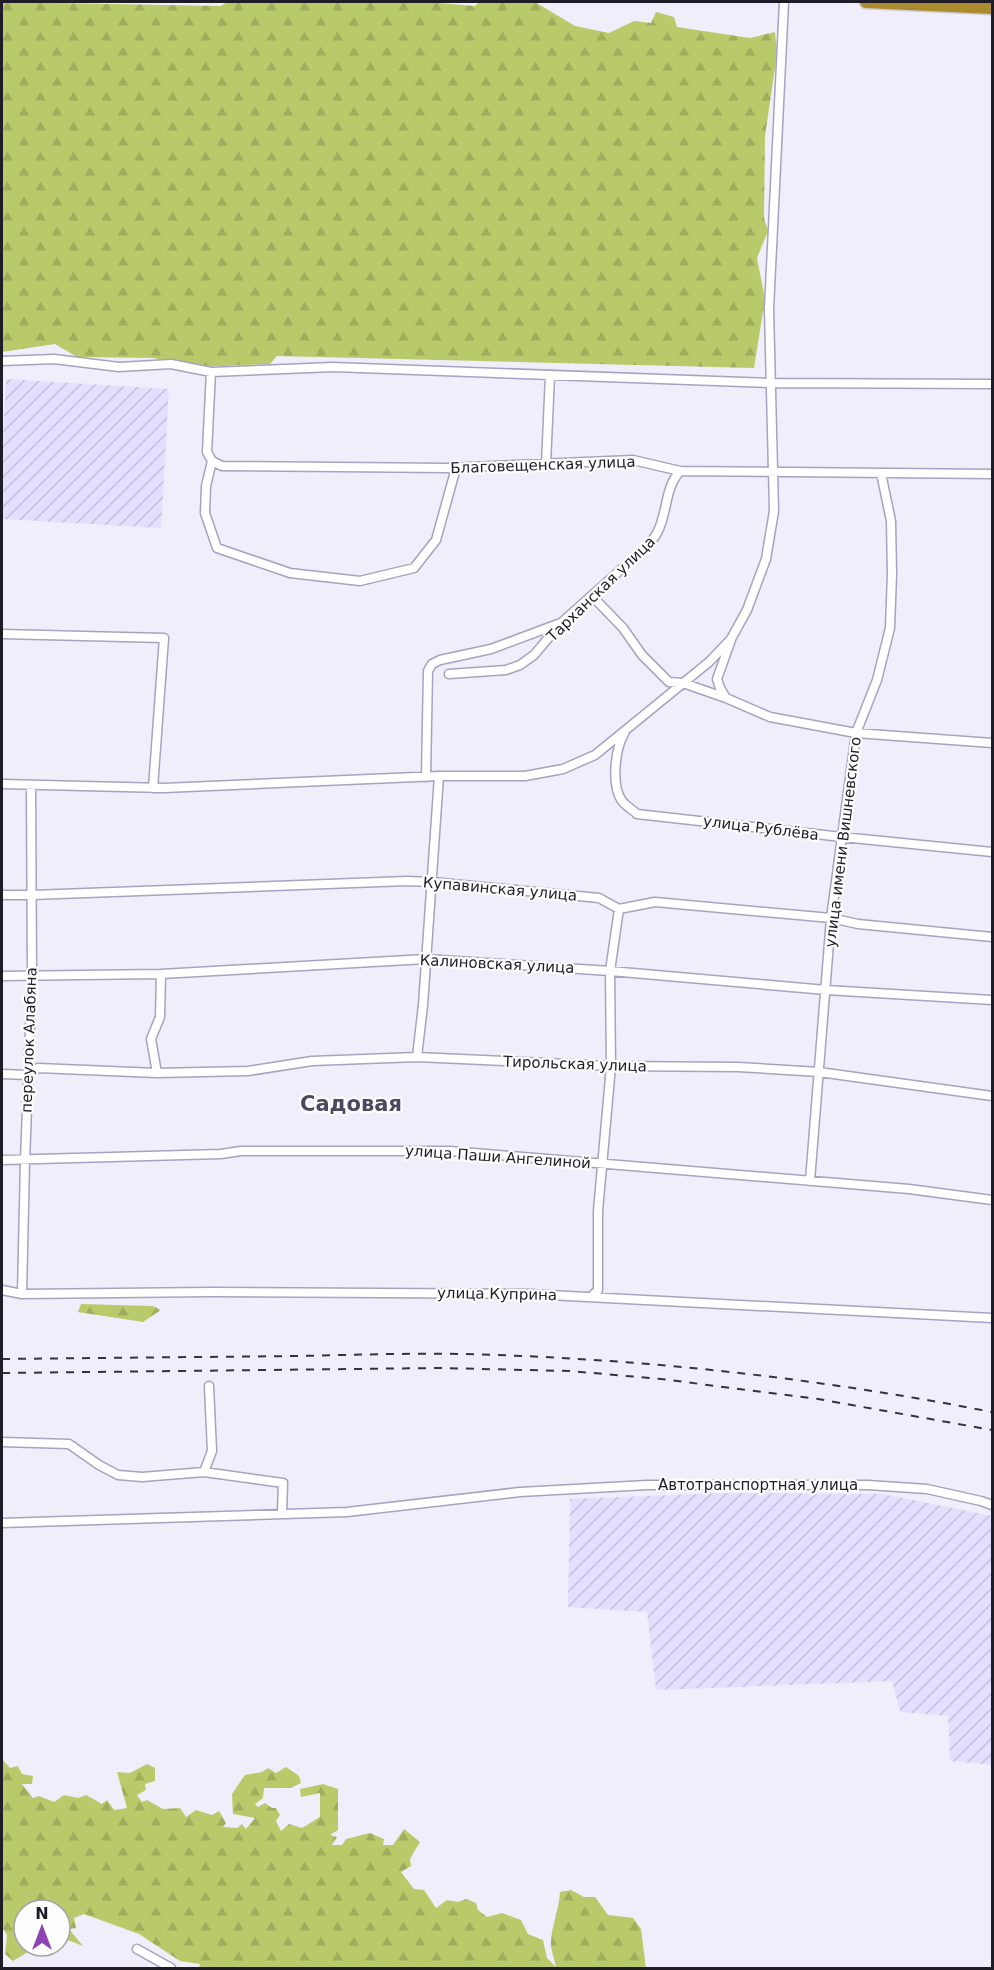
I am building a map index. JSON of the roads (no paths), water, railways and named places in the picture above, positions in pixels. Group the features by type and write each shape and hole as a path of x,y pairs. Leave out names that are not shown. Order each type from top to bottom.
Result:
{"highway":[{"path":"866,2 993,8"}],"street":[{"path":"726,698 717,679 731,639 747,610 766,559 774,511 769,309 784,2"},
{"path":"2,361 54,359 119,368 171,364 211,372 333,368 772,383 993,384"},
{"path":"211,372 207,452 212,461 206,486 205,513 217,548 290,573 360,581 414,568 436,540 456,468"},
{"path":"546,464 550,375"},
{"name":"Благовещенская улица","path":"212,461 222,466 456,468 633,460 680,471 993,474"},
{"name":"Тарханская улица","path":"449,674 506,670 534,656 561,623 657,535 669,490 680,471"},
{"name":"улица имени Вишневского","path":"810,1181 831,918 856,733 877,680 890,628 891,521 881,473"},
{"path":"592,596 623,628 642,655 669,682 683,683 770,717 856,733 993,742"},
{"path":"426,777 428,671 432,664 440,660 491,649 561,623"},
{"path":"2,633 164,638 153,788"},
{"path":"537,633 545,643"},
{"path":"2,784 153,788 439,776 525,776 563,769 595,755 710,662 731,639"},
{"name":"улица Рублёва","path":"628,728 619,743 616,783 621,800 637,814 993,852"},
{"path":"417,1057 439,776"},
{"name":"переулок Алабяна","path":"22,1294 32,976 30,785"},
{"name":"Купавинская улица","path":"2,895 432,882 599,898 619,909"},
{"path":"591,1297 598,1290 598,1211 611,1066 610,971 619,909 655,902 831,918 858,924 993,937"},
{"name":"Калиновская улица","path":"2,976 161,974 426,959 610,971 826,990 993,1000"},
{"path":"157,1073 151,1039 160,1017 161,974"},
{"name":"Тирольская улица","path":"2,1074 28,1074 38,1068 157,1073 248,1071 312,1061 417,1057 611,1066 738,1067 819,1072 993,1096"},
{"name":"улица Паши Ангелиной","path":"2,1160 221,1154 241,1151 450,1151 909,1189 993,1200"},
{"name":"улица Куприна","path":"2,1290 22,1294 530,1294 993,1318"},
{"path":"204,1472 212,1451 208,1386"},
{"path":"2,1442 69,1444 118,1475 142,1477 204,1472 283,1483 282,1513"},
{"name":"Автотранспортная улица","path":"2,1523 347,1512 520,1492 647,1485 868,1485 927,1489 993,1505"},
{"path":"137,1949 171,1968"}],"railway":[{"path":"2,1359 420,1354 528,1356 728,1372 860,1389 992,1412"},
{"path":"2,1373 440,1368 570,1371 661,1379 818,1399 992,1430"}],"district":[{"name":"Садовая","path":"351,1104"}]}
